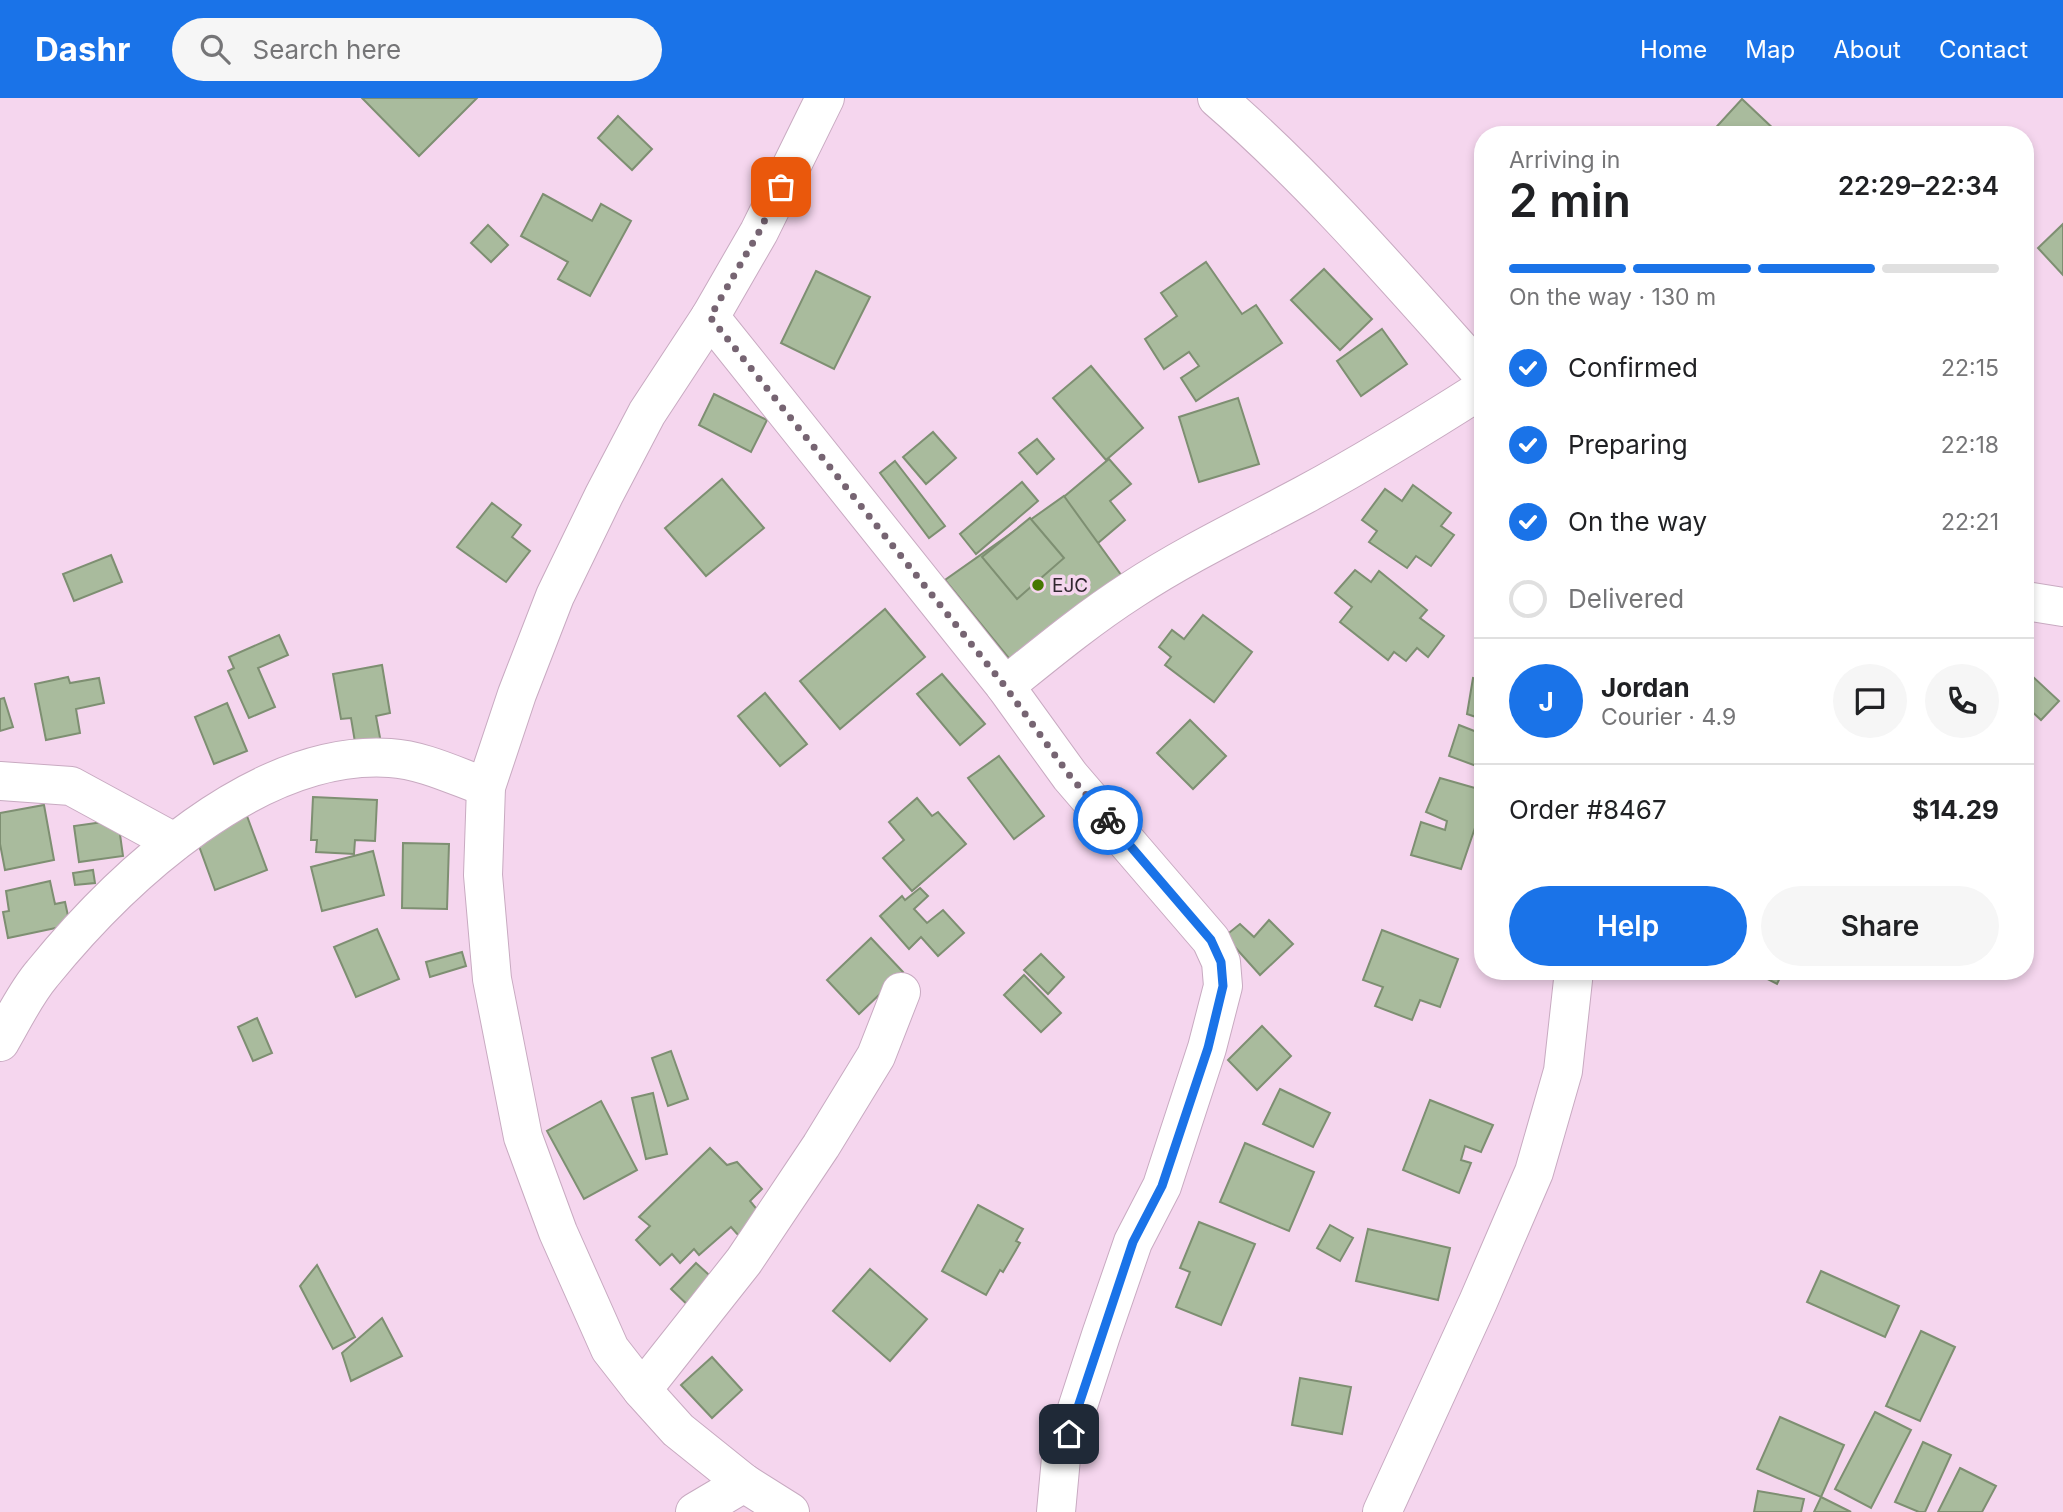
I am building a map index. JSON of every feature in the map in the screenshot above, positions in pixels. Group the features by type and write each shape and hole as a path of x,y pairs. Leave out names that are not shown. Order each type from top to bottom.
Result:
{"street":[{"path":"790,1512 744,1483 678,1430 610,1349 558,1232 523,1138 492,979 483,875 486,787 517,694 555,596 647,414 710,317 759,232 825,98"},
{"path":"1217,98 1257,133 1382,262 1474,365"},
{"path":"710,317 1004,685 1070,776 1211,940 1221,962 1223,986 1208,1048 1162,1186 1133,1242 1061,1458 1056,1512"},
{"path":"1004,685 1061,640 1132,590 1225,535 1390,447 1474,395"},
{"path":"2034,602 2063,607"},
{"path":"0,1042 40,976 102,906 174,842 217,810 280,778 337,761 390,758 429,766 486,787"},
{"path":"0,781 71,786 174,842"},
{"path":"1382,1512 1478,1302 1534,1171 1563,1070 1573,980"},
{"path":"642,1390 744,1261 821,1146 876,1056 901,992"},
{"path":"695,1512 744,1483"}],"building":[{"path":"362,98 477,98 419,156"},
{"path":"1742,99 1770,126 1717,126"},
{"path":"618,116 652,149 632,170 598,138"},
{"path":"543,194 592,221 601,204 631,221 590,296 558,279 568,262 521,236"},
{"path":"2063,224 2063,275 2038,248"},
{"path":"488,225 508,245 491,262 471,243"},
{"path":"1206,262 1242,314 1256,305 1282,343 1196,401 1181,378 1199,366 1189,352 1164,369 1145,339 1177,316 1161,293"},
{"path":"1324,269 1372,319 1340,350 1291,300"},
{"path":"816,271 870,297 834,369 781,343"},
{"path":"1382,329 1407,364 1361,396 1337,361"},
{"path":"1091,366 1143,428 1106,460 1053,398"},
{"path":"714,394 767,420 751,452 699,425"},
{"path":"1238,398 1259,464 1199,482 1179,417"},
{"path":"933,432 956,458 926,484 903,457"},
{"path":"1037,439 1054,459 1037,474 1019,453"},
{"path":"1109,459 1131,484 1110,501 1125,520 1078,560 1041,516"},
{"path":"895,461 945,526 929,538 880,473"},
{"path":"722,479 764,528 706,576 665,528"},
{"path":"1022,482 1038,501 976,554 960,534"},
{"path":"1413,485 1451,513 1441,526 1454,535 1431,566 1416,556 1407,568 1369,542 1377,531 1362,520 1385,489 1402,501"},
{"name":"EJC","path":"1064,496 1132,590 1021,673 945,580"},
{"path":"492,503 521,525 512,537 530,551 506,582 457,547"},
{"path":"1030,518 1064,558 1017,599 982,557"},
{"path":"111,555 122,582 74,601 63,574"},
{"path":"1355,570 1371,582 1379,571 1427,610 1420,618 1444,636 1428,657 1417,648 1406,661 1394,652 1388,660 1340,622 1352,607 1335,593"},
{"path":"885,609 925,657 840,729 800,681"},
{"path":"1203,615 1252,652 1214,702 1165,665 1171,657 1159,647 1172,630 1184,639"},
{"path":"279,635 288,655 258,668 275,707 249,718 228,671 234,668 229,657"},
{"path":"382,665 390,713 376,716 381,743 356,748 351,718 341,719 333,674"},
{"path":"942,674 985,724 960,745 917,694"},
{"path":"68,677 70,683 99,678 104,703 76,709 80,733 46,740 35,684"},
{"path":"1473,678 1474,716 1467,714"},
{"path":"2034,678 2059,701 2041,720 2034,713"},
{"path":"765,693 807,744 780,766 738,716"},
{"path":"4,698 13,727 0,731 0,699"},
{"path":"227,703 247,751 214,764 195,717"},
{"path":"1190,720 1226,756 1193,789 1157,753"},
{"path":"1459,725 1474,731 1474,765 1449,756"},
{"path":"999,756 1044,816 1014,839 968,778"},
{"path":"1440,778 1474,788 1474,831 1461,869 1411,855 1421,822 1445,830 1447,821 1426,812"},
{"path":"313,797 377,800 375,841 355,840 354,854 316,852 317,840 311,840"},
{"path":"917,798 932,816 938,812 966,844 912,891 883,858 904,840 889,822"},
{"path":"44,805 54,860 5,870 0,844 0,813"},
{"path":"247,816 267,870 215,890 195,835"},
{"path":"118,820 123,856 79,862 74,826"},
{"path":"403,843 449,844 447,909 402,908"},
{"path":"373,851 384,895 322,911 311,867"},
{"path":"93,870 95,883 75,885 73,873"},
{"path":"50,881 55,904 65,902 70,925 8,938 3,912 9,911 6,891"},
{"path":"920,888 928,896 914,909 927,923 943,910 964,933 938,956 921,937 909,949 880,916 902,896 905,900"},
{"path":"1269,920 1293,944 1260,975 1225,936 1240,924 1254,937"},
{"path":"377,929 399,979 356,997 334,947"},
{"path":"1382,930 1458,959 1440,1007 1420,1000 1412,1020 1375,1006 1383,987 1363,980"},
{"path":"871,938 903,972 859,1014 827,980"},
{"path":"462,952 466,966 430,977 426,962"},
{"path":"1041,954 1064,977 1048,994 1024,970"},
{"path":"1024,975 1061,1013 1041,1032 1004,995"},
{"path":"257,1018 272,1053 253,1061 238,1027"},
{"path":"1262,1026 1291,1056 1257,1090 1228,1060"},
{"path":"671,1051 688,1099 668,1106 652,1058"},
{"path":"1280,1089 1330,1113 1313,1147 1263,1124"},
{"path":"653,1093 667,1154 646,1159 632,1098"},
{"path":"1430,1100 1493,1125 1481,1152 1465,1146 1461,1160 1471,1163 1459,1193 1403,1170"},
{"path":"601,1101 637,1170 584,1199 547,1131"},
{"path":"1245,1143 1314,1172 1289,1231 1220,1202"},
{"path":"710,1148 727,1165 737,1162 762,1189 750,1201 759,1212 739,1236 731,1227 699,1255 694,1249 680,1263 672,1254 660,1265 636,1240 650,1226 639,1217"},
{"path":"978,1205 1023,1229 1016,1241 1020,1243 986,1295 942,1271"},
{"path":"1199,1222 1255,1244 1221,1325 1176,1307 1190,1272 1180,1268"},
{"path":"1330,1225 1353,1238 1340,1261 1317,1248"},
{"path":"1368,1229 1450,1248 1438,1300 1356,1281"},
{"path":"696,1263 719,1284 694,1311 671,1289"},
{"path":"317,1265 355,1337 333,1349 300,1286"},
{"path":"870,1269 927,1319 890,1361 833,1311"},
{"path":"1821,1271 1899,1306 1885,1337 1807,1302"},
{"path":"382,1318 402,1356 351,1381 342,1353"},
{"path":"1921,1331 1955,1347 1920,1421 1886,1406"},
{"path":"712,1357 742,1390 712,1418 681,1385"},
{"path":"1300,1378 1351,1387 1342,1434 1292,1425"},
{"path":"1875,1412 1911,1430 1871,1508 1835,1489"},
{"path":"1780,1417 1844,1445 1821,1497 1757,1469"},
{"path":"1923,1442 1951,1455 1925,1512 1919,1512 1895,1502"},
{"path":"1960,1468 1996,1486 1982,1512 1938,1512"},
{"path":"1758,1491 1804,1499 1801,1512 1754,1512"},
{"path":"1821,1497 1851,1512 1814,1512"}],"way so far":[{"path":"781,187 759,232 710,317 1004,685 1070,776 1108,820"}],"place":[{"name":"EJC","path":"1038,585"}],"route":[{"path":"1069,1434 1133,1242 1162,1186 1208,1048 1223,986 1221,962 1211,940 1108,820"}]}
